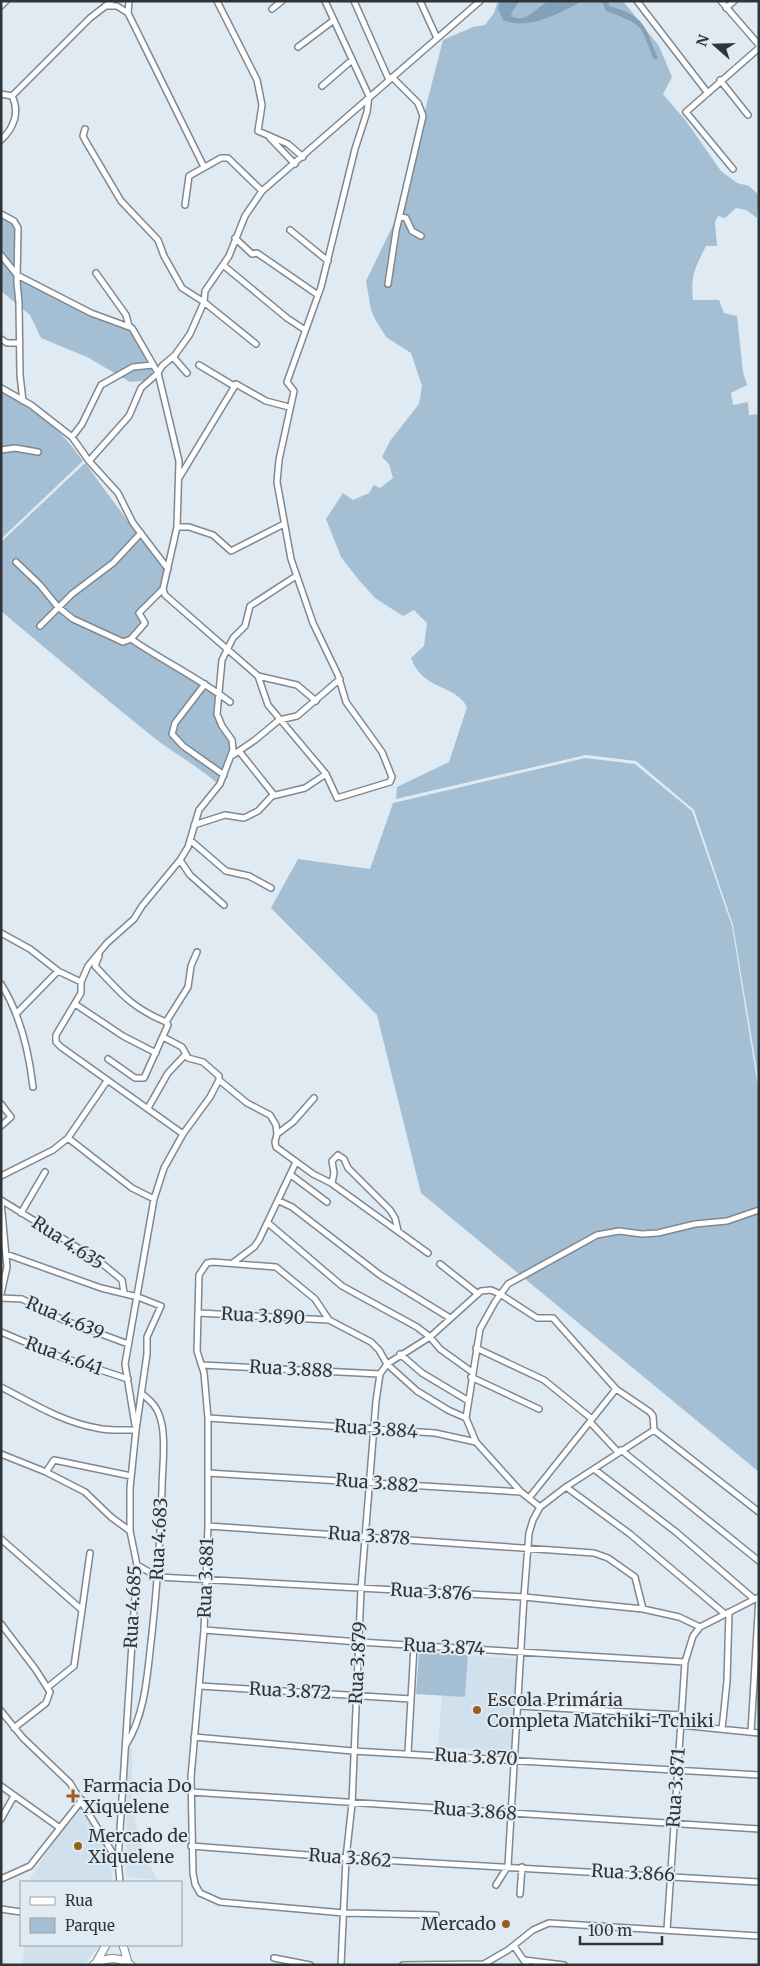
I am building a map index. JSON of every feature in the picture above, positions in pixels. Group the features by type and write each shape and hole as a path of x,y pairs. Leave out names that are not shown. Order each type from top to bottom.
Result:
{"street":[{"path":"1,6 6,1"},
{"path":"12,96 90,18 112,1"},
{"path":"129,1 128,12 204,167"},
{"path":"217,1 258,80 262,104 257,128 260,133 288,144 303,157"},
{"path":"272,9 282,1"},
{"path":"258,676 266,702 279,720 326,774 340,798 390,782 392,777 382,752 348,705 340,679 314,627 296,576 277,482 289,407 294,391 287,382 328,261 355,149 367,112 369,96 325,1"},
{"path":"354,1 390,78 418,103 422,116 402,203 401,216 396,231 388,284"},
{"path":"420,1 437,38"},
{"path":"89,461 129,416 141,388 173,357 190,334 204,302 205,291 223,265 245,216 262,191 480,1"},
{"path":"637,1 707,92"},
{"path":"721,1 759,46 686,112 733,170"},
{"path":"726,8 734,1"},
{"path":"105,6 117,6 128,12"},
{"path":"298,47 334,20"},
{"path":"322,86 352,60"},
{"path":"720,80 748,115"},
{"path":"1,94 12,96"},
{"path":"1,140 8,134 16,116 17,110 12,96"},
{"path":"85,129 83,136 121,201 158,240 164,256 182,288 204,302 256,344"},
{"path":"268,137 294,164"},
{"path":"185,205 189,176 221,158 228,158 262,191"},
{"path":"1,214 18,225 17,274 23,401"},
{"path":"401,216 406,218 412,231 421,236"},
{"path":"290,230 328,261"},
{"path":"235,238 252,254 257,253 318,295"},
{"path":"1,255 17,274 91,312 128,326 134,331 158,373 179,461 177,527 163,589 139,613 145,623 131,639 123,642 73,619 58,607 40,585 16,562"},
{"path":"223,265 287,318 305,330"},
{"path":"96,272 126,315 128,326"},
{"path":"1,339 7,343 19,343"},
{"path":"173,357 187,373"},
{"path":"72,437 82,424 101,385 127,369 153,365"},
{"path":"199,365 234,386"},
{"path":"178,479 234,386 239,384 266,401 289,407"},
{"path":"1,388 23,401 72,437 89,461 118,493 141,533 168,569"},
{"path":"1,450 15,448 38,452"},
{"path":"177,527 189,527 213,535 231,550 284,524"},
{"path":"40,626 58,607 113,564 141,533"},
{"path":"183,1134 60,1048 56,1042 56,1035 81,993 81,982 88,966 107,943 134,919 142,906 180,860 190,840 199,810 216,789 233,755 232,740 222,726 217,714 222,660 226,648 245,626 250,606 296,576"},
{"path":"163,589 165,595 258,676 297,685 316,701"},
{"path":"131,639 163,661 206,684 230,702"},
{"path":"233,755 279,720 297,716 340,679"},
{"path":"206,684 175,723 172,734 182,746 224,775"},
{"path":"239,751 274,795"},
{"path":"194,825 225,815 244,818 258,811 274,795 308,786 326,774"},
{"path":"190,840 226,871 249,876 271,888"},
{"path":"180,860 190,875 224,905"},
{"path":"1,933 30,948 58,971 81,982"},
{"path":"107,943 95,966 123,998 166,1022"},
{"path":"108,1059 135,1078 142,1079 168,1026 166,1022 188,987 191,966 197,952"},
{"path":"16,1014 58,971"},
{"path":"1,984 12,1002 16,1014 31,1070 33,1087"},
{"path":"75,1004 123,1036 156,1053"},
{"path":"163,1037 182,1047 188,1058 198,1060 214,1071 219,1080 247,1102 270,1115 276,1125 276,1147 296,1162 332,1183 428,1253"},
{"path":"148,1108 168,1073 186,1054"},
{"path":"1,1387 57,1416 77,1424 99,1429 136,1430 125,1364 154,1199 164,1168 183,1134 210,1098 219,1080"},
{"path":"1,1176 53,1150 68,1138 107,1081"},
{"path":"277,1134 293,1122 314,1098"},
{"path":"1,1104 11,1117 1,1126"},
{"path":"68,1138 132,1188 154,1199"},
{"path":"332,1183 334,1173 332,1161 338,1155 344,1159 348,1168 390,1210 396,1218 398,1231"},
{"path":"233,1262 254,1247 279,1201 296,1162"},
{"path":"22,1213 44,1172"},
{"path":"291,1175 327,1202"},
{"path":"1,1201 6,1254 6,1278 1,1296"},
{"name":"Rua 4.635","path":"1,1201 99,1261 122,1280 124,1293"},
{"path":"279,1201 292,1207 380,1274 450,1318"},
{"path":"540,1507 521,1492 476,1442 466,1418 467,1400 476,1348 484,1320 500,1294 512,1281 597,1235 619,1230 642,1234 658,1233 694,1224 727,1222 759,1210"},
{"path":"268,1223 342,1286 430,1336 440,1349 471,1375 539,1409"},
{"path":"6,1254 102,1288 138,1297"},
{"name":"Rua 3.881","path":"328,1320 315,1299 282,1271 270,1266 213,1262 202,1268 199,1275 197,1351 202,1365 208,1418 208,1526 204,1630 191,1792 191,1846 195,1884 200,1893 207,1898 220,1902 344,1913 436,1915"},
{"path":"440,1264 478,1294 486,1289 500,1294 537,1318 553,1318 616,1389 650,1412 653,1416 654,1430 759,1512"},
{"name":"Rua 3.879","path":"341,1965 346,1858 352,1804 360,1589 376,1400 380,1374 387,1364 430,1336 478,1294"},
{"name":"Rua 4.639","path":"1,1296 22,1299 69,1322 128,1344"},
{"name":"Rua 4.685","path":"120,1881 118,1861 137,1565 130,1531 131,1476 148,1350 147,1337 161,1306 138,1297"},
{"name":"Rua 3.890","path":"198,1313 328,1320"},
{"path":"328,1320 371,1342 379,1350 387,1364 423,1396 466,1418"},
{"name":"Rua 4.641","path":"1,1332 58,1356 128,1379"},
{"path":"476,1348 544,1380 591,1420 620,1451 759,1562"},
{"path":"400,1354 422,1373 467,1400"},
{"name":"Rua 3.888","path":"202,1365 380,1374"},
{"path":"529,1498 616,1389"},
{"name":"Rua 4.683","path":"125,1747 137,1724 145,1692 158,1577 164,1441 156,1405 142,1394"},
{"name":"Rua 3.884","path":"208,1418 375,1428 435,1434 476,1442"},
{"path":"496,1885 508,1866 524,1598 530,1548 529,1533 540,1507 566,1487 654,1430"},
{"path":"1,1454 46,1472 91,1496 111,1517 130,1531"},
{"path":"46,1472 54,1460 131,1476"},
{"path":"594,1469 676,1532 754,1599"},
{"name":"Rua 3.882","path":"208,1473 521,1492"},
{"path":"566,1487 630,1534 727,1613"},
{"name":"Rua 3.878","path":"208,1526 594,1553 608,1558 636,1579 643,1609"},
{"path":"1,1539 82,1610"},
{"path":"48,1687 74,1666 90,1553"},
{"path":"137,1565 158,1577"},
{"name":"Rua 3.876","path":"158,1577 524,1598 643,1609 679,1617 700,1627"},
{"path":"700,1627 759,1597 751,1732"},
{"path":"722,1729 727,1681 727,1613"},
{"path":"1,1624 50,1692 48,1700 14,1728"},
{"name":"Rua 3.871","path":"667,1930 685,1662 689,1646 700,1627"},
{"name":"Rua 3.874","path":"204,1630 414,1646 685,1662"},
{"path":"408,1753 414,1646"},
{"name":"Rua 3.872","path":"200,1686 411,1699"},
{"path":"518,1706 681,1715"},
{"path":"1,1711 14,1728 59,1771 82,1800 118,1861"},
{"path":"680,1726 759,1733"},
{"name":"Rua 3.870","path":"194,1737 354,1751 515,1759 759,1775"},
{"path":"1,1786 60,1828"},
{"name":"Rua 3.868","path":"191,1792 352,1804 674,1822 759,1829"},
{"path":"1,1819 14,1796"},
{"path":"1,1879 30,1866 82,1800"},
{"name":"Rua 3.862","path":"191,1846 346,1858 508,1866"},
{"name":"Rua 3.866","path":"508,1866 759,1882"},
{"path":"520,1894 522,1867"},
{"path":"1,1909 20,1912"},
{"path":"403,1965 484,1964 514,1946 533,1930 545,1924 759,1936"},
{"path":"94,1964 105,1946"},
{"path":"123,1946 130,1964"},
{"path":"514,1946 526,1962 564,1965"},
{"path":"94,1964 111,1958 130,1964"},
{"path":"274,1958 310,1965"}],"shaded area":[{"path":"500,1 520,1 511,16 522,18 550,1 583,1 544,19 534,22 513,23 503,20 498,9"},
{"path":"602,1 608,1 609,6 637,18 646,30 658,58 654,60 639,27 627,19 606,11"},
{"name":"Escola Primária Completa Matchiki-Tchiki","path":"468,1655 518,1659 511,1752 438,1747 442,1695 465,1697"},
{"name":"Mercado de Xiquelene","path":"132,1748 132,1803 139,1840 157,1880 126,1877 127,1750"},
{"name":"Mercado de Xiquelene","path":"79,1803 111,1856 113,1863 112,1881 32,1881 31,1877"},
{"path":"25,1946 99,1946 84,1965 22,1965"}],"green space":[{"path":"498,1 623,1 659,46 672,77 663,94 686,121 721,171 737,183 749,186 759,195 757,218 746,210 736,208 725,218 718,216 715,222 717,246 706,246 695,272 692,292 693,300 719,300 724,313 737,316 743,372 747,385 731,393 733,405 748,402 749,415 759,414 759,1083 733,925 694,810 636,761 586,755 396,799 397,787 449,762 467,707 461,699 431,682 416,669 411,658 424,646 427,623 414,610 403,616 375,598 341,557 326,519 343,493 353,500 369,493 374,485 380,488 393,478 389,464 382,457 390,441 419,404 422,386 411,353 386,337 371,310 366,281 398,215 443,40 473,27 485,25 494,13"},
{"path":"1,215 12,221 16,226 13,274 89,315 132,332 154,371 145,381 130,382 87,357 41,338 30,315 1,291"},
{"path":"1,390 26,405 56,429 83,461 1,539"},
{"path":"85,463 164,570 161,590 139,612 143,623 129,639 153,657 217,693 216,707 233,745 218,784 153,737 1,611 1,542"},
{"path":"585,758 635,764 692,811 732,926 759,1093 759,1472 421,1193 377,1015 271,908 298,859 370,869 393,803"},
{"path":"419,1652 468,1655 465,1697 416,1694"}],"place":[{"name":"Escola Primária Completa Matchiki-Tchiki","path":"477,1710"},
{"name":"Farmacia Do Xiquelene","path":"73,1796"},
{"name":"Mercado de Xiquelene","path":"78,1846"},
{"name":"Mercado","path":"506,1924"}]}
